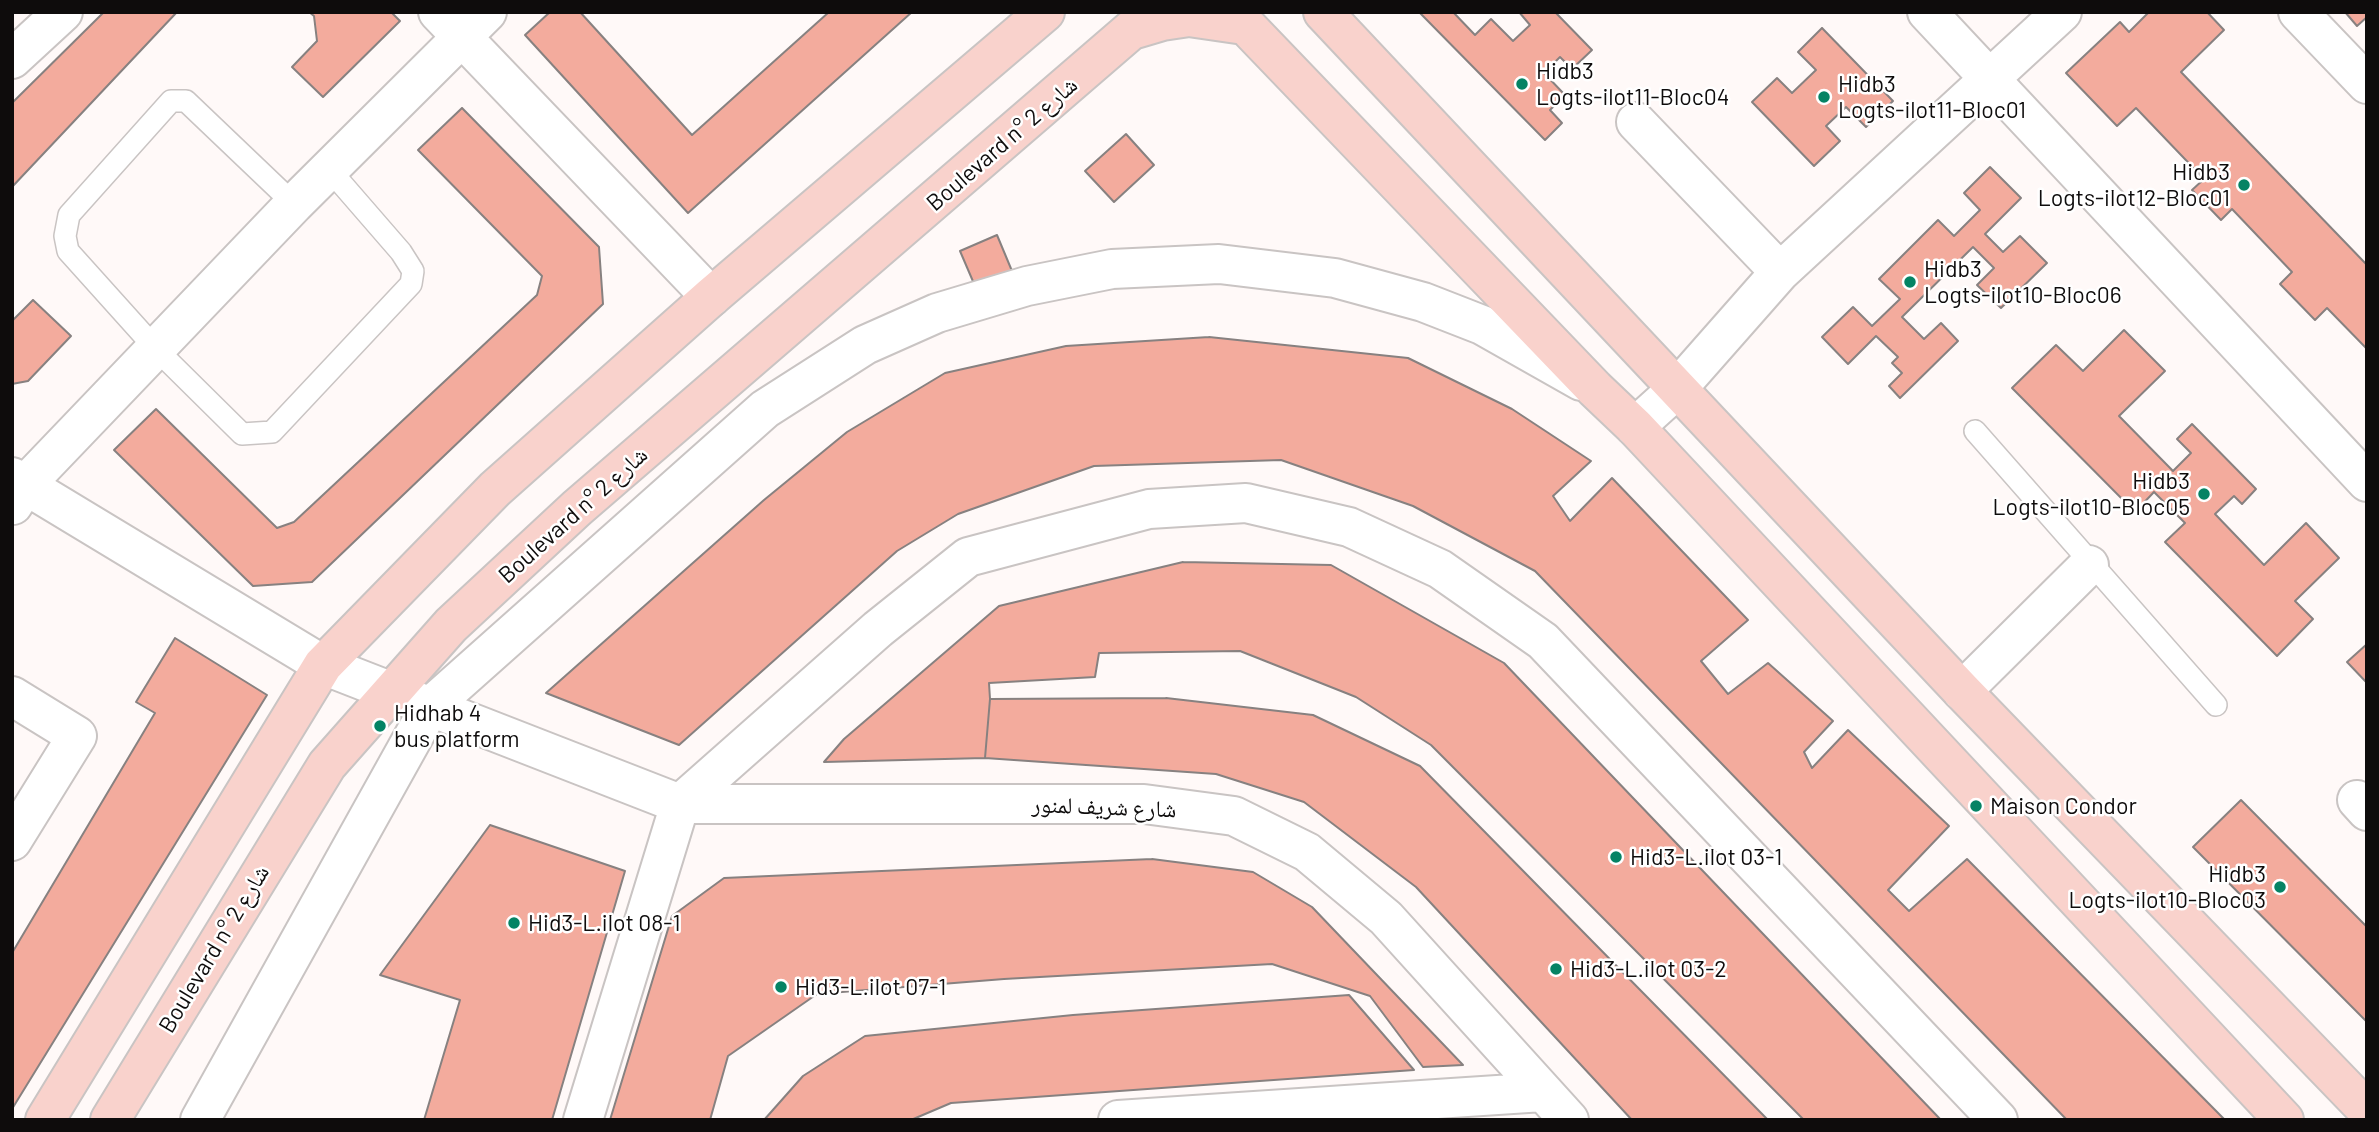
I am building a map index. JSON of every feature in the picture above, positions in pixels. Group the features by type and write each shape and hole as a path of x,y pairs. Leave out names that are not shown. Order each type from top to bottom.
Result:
{"main road":[{"path":"46,1120 323,665 495,489 711,298 1045,12"},
{"path":"1323,12 1962,691 2367,1110"},
{"path":"1144,21 1189,17 1238,19 1595,389 1635,427 2284,1120"},
{"name":"Boulevard n° شارع 2","path":"110,1120 327,765 451,625 577,508 1144,21"}],"street":[{"path":"12,59 62,12"},
{"path":"1927,12 2367,482"},
{"path":"1635,427 1676,390 1780,272 2063,12"},
{"path":"2298,12 2364,77"},
{"path":"680,804 323,665 17,489 157,350 329,169 462,20 711,298"},
{"path":"1636,122 1780,272"},
{"path":"200,1120 236,1051 430,707 765,409 865,345 937,313 1027,286 1112,269 1219,264 1335,278 1423,302 1482,325 1595,389"},
{"path":"583,1120 680,804 878,629 968,557 1149,509 1246,503 1349,527 1440,569 1543,641 1998,1120"},
{"path":"1962,691 2089,565"},
{"path":"12,696 77,736 12,841"},
{"name":"شارع شريف لمنور","path":"680,804 1144,804 1234,816 1307,852 1385,918 1569,1120"},
{"path":"221,1120 236,1051"},
{"path":"1118,1120 1543,1093"}],"lane":[{"path":"294,204 186,101 171,101 69,215 65,236 68,251 157,350 242,434 272,432 411,284 413,271 401,251 329,169"},
{"path":"1975,431 2089,565 2216,705"}],"building":[{"path":"104,12 177,12 12,187 12,103"},
{"path":"309,12 391,12 400,21 323,97 292,67 317,41 314,16"},
{"path":"550,12 580,12 692,135 829,12 912,12 688,213 525,35"},
{"name":"Hidb3 Logts-ilot11-Bloc04","path":"1419,12 1453,12 1475,35 1491,19 1513,41 1530,25 1519,12 1555,12 1592,50 1572,69 1560,57 1544,73 1565,95 1550,110 1562,123 1545,140"},
{"name":"Hidb3 Logts-ilot12-Bloc01","path":"2149,12 2207,12 2224,30 2181,72 2367,265 2367,349 2327,308 2315,320 2280,284 2292,272 2232,209 2221,220 2192,190 2204,179 2136,108 2117,126 2066,73 2120,22 2129,32"},
{"path":"2345,12 2367,12 2367,17 2357,26"},
{"name":"Hidb3 Logts-ilot11-Bloc01","path":"1822,28 1893,101 1866,127 1846,107 1826,126 1840,141 1814,166 1752,102 1777,78 1792,93 1816,70 1798,52"},
{"path":"462,108 599,247 603,304 312,582 253,586 114,450 156,409 277,528 294,522 537,295 542,276 418,150"},
{"path":"1126,134 1154,165 1114,202 1085,171"},
{"name":"Hidb3 Logts-ilot10-Bloc06","path":"1990,167 2021,198 1985,234 2003,252 2020,236 2047,263 2001,308 1977,285 1994,268 1973,247 1902,317 1924,339 1941,323 1958,341 1900,398 1889,386 1902,373 1892,363 1898,357 1876,336 1848,364 1822,337 1853,307 1872,326 1900,299 1879,279 1938,220 1954,236 1980,210 1964,193"},
{"path":"997,235 1012,271 975,286 960,251"},
{"path":"33,300 71,336 28,381 12,384 12,321"},
{"name":"Hidb3 Logts-ilot10-Bloc05","path":"2124,330 2165,371 2119,416 2173,471 2191,453 2177,439 2192,424 2256,489 2242,504 2234,496 2215,514 2264,565 2306,523 2339,558 2295,601 2313,619 2277,656 2165,542 2185,523 2154,492 2135,512 2012,388 2056,345 2083,371"},
{"path":"1209,337 1408,358 1512,409 1591,461 1553,496 1570,521 1612,478 1748,620 1701,661 1728,694 1768,663 1833,721 1804,752 1812,768 1848,730 1949,826 1888,890 1909,911 1967,859 2225,1120 2067,1120 1535,571 1413,506 1281,460 1094,466 958,514 897,551 679,745 546,693 764,500 847,432 945,373 1066,346"},
{"name":"Hid3-L.ilot 03-1","path":"1183,562 1331,565 1504,663 1941,1120 1804,1120 1431,745 1356,697 1240,651 1099,653 1095,677 989,683 985,758 824,762 844,739 999,606"},
{"path":"175,638 267,695 12,1109 12,953 155,713 136,702"},
{"path":"2367,644 2367,683 2347,662"},
{"name":"Hid3-L.ilot 03-2","path":"1166,698 1313,715 1420,766 1768,1120 1632,1120 1416,887 1304,802 1216,774 985,758 990,699"},
{"name":"Hidb3 Logts-ilot10-Bloc03","path":"2241,800 2367,927 2367,1022 2193,847"},
{"name":"Hid3-L.ilot 08-1","path":"490,825 625,871 552,1120 424,1120 460,1000 380,975"},
{"name":"Hid3-L.ilot 07-1","path":"1152,859 1253,872 1312,907 1463,1065 1423,1067 1370,996 1272,964 1004,979 817,994 728,1056 710,1120 610,1120 672,916 724,878"},
{"name":"Hid3-L.ilot 07-1","path":"1349,995 1414,1070 951,1103 911,1120 764,1120 803,1076 865,1036 1073,1015"}],"place":[{"name":"Hidb3 Logts-ilot11-Bloc04","path":"1522,84"},
{"name":"Hidb3 Logts-ilot11-Bloc01","path":"1824,97"},
{"name":"Hidb3 Logts-ilot12-Bloc01","path":"2244,185"},
{"name":"Hidb3 Logts-ilot10-Bloc06","path":"1910,282"},
{"name":"Hidb3 Logts-ilot10-Bloc05","path":"2204,494"},
{"name":"Hidhab 4 bus platform","path":"380,726"},
{"name":"Maison Condor","path":"1976,806"},
{"name":"Hid3-L.ilot 03-1","path":"1616,857"},
{"name":"Hidb3 Logts-ilot10-Bloc03","path":"2280,887"},
{"name":"Hid3-L.ilot 08-1","path":"514,923"},
{"name":"Hid3-L.ilot 03-2","path":"1556,969"},
{"name":"Hid3-L.ilot 07-1","path":"781,987"}]}
